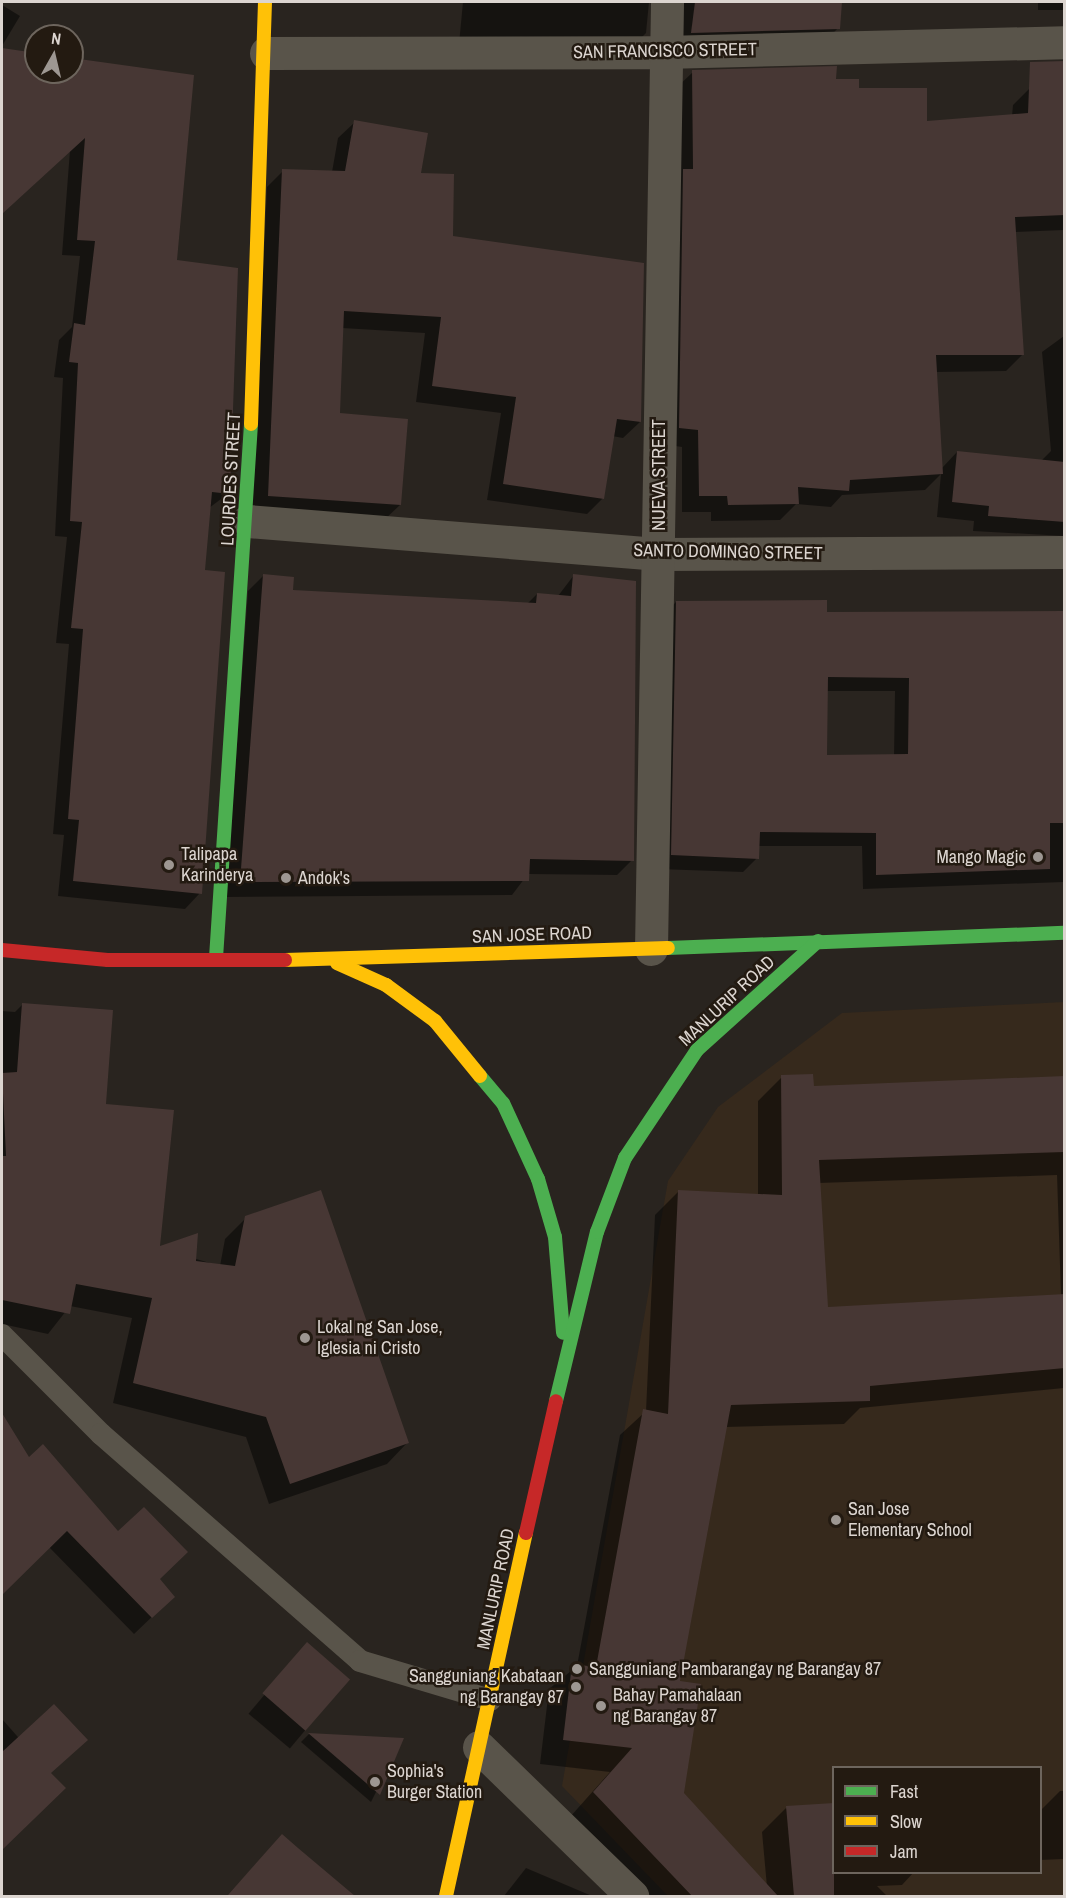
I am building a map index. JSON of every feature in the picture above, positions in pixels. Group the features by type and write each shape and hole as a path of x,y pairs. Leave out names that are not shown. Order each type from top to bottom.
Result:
{"main road":[{"name":"LOURDES STREET","path":"216,958 248,521 266,53 265,2"},
{"name":"SAN JOSE ROAD","path":"2,950 108,960 216,958 330,960 1065,933"},
{"name":"MANLURIP ROAD","path":"446,1896 565,1359 597,1232 625,1158 664,1092 697,1050 818,941"},
{"name":"MANLURIP ROAD","path":"330,960 386,985 435,1021 503,1103 538,1179 555,1237 565,1359"}],"street":[{"name":"NUEVA STREET","path":"651,949 660,554 663,52 667,2"},
{"name":"SAN FRANCISCO STREET","path":"266,53 663,52 1065,42"},
{"name":"SANTO DOMINGO STREET","path":"248,521 660,554 1065,552"},
{"path":"479,1747 632,1896"}],"lane":[{"path":"2,1335 101,1434 360,1661 490,1700"}],"shaded area":[{"name":"San Jose Elementary School","path":"1064,1002 1064,1896 668,1896 562,1786 668,1181 718,1107 842,1013"}],"building":[{"path":"695,2 842,2 840,29 691,33"},
{"path":"2,48 24,51 24,84 84,84 84,60 194,75 177,260 238,268 230,494 212,492 205,570 225,572 202,894 73,881 79,820 68,819 83,629 71,628 82,522 70,521 78,363 69,362 74,323 85,325 95,241 77,240 85,138 2,214"},
{"path":"1065,61 1065,215 1015,217 1024,355 936,355 943,474 850,480 849,491 798,487 799,504 728,505 727,496 699,496 698,430 679,428 683,169 693,169 692,70 837,66 836,79 859,79 859,88 927,88 927,121 1028,113 1030,62"},
{"path":"354,120 428,133 421,173 454,174 453,236 644,263 641,422 617,419 604,499 503,484 516,397 432,386 441,317 344,311 340,413 408,419 401,505 268,496 282,169 345,171"},
{"path":"957,451 1065,462 1065,522 988,516 989,506 952,502"},
{"path":"263,574 294,577 293,590 536,603 537,593 571,596 573,574 636,581 634,861 530,859 529,881 240,882"},
{"path":"827,600 827,612 1064,611 1065,823 1050,823 1050,869 876,875 876,833 760,832 759,859 671,855 676,601","holes":["828,677 909,678 908,754 827,755"]},
{"path":"22,1003 113,1010 106,1104 174,1110 160,1246 198,1233 196,1261 235,1266 245,1216 321,1190 409,1443 290,1484 266,1417 133,1383 152,1298 76,1284 70,1314 2,1300 2,1156 6,1156 2,1073 17,1072"},
{"path":"813,1074 814,1086 1065,1076 1065,1152 819,1160 828,1307 1065,1294 1065,1368 870,1386 870,1401 731,1405 680,1681 701,1684 684,1793 778,1896 692,1896 593,1792 632,1748 563,1740 572,1664 596,1667 643,1409 668,1414 678,1190 782,1195 781,1075"},
{"path":"2,1413 29,1457 43,1444 118,1531 144,1507 188,1552 160,1579 175,1597 152,1618 67,1531 2,1595"},
{"path":"307,1642 350,1679 305,1731 262,1693"},
{"path":"54,1704 88,1740 51,1773 66,1788 2,1850 2,1752"},
{"path":"308,1733 404,1738 380,1795"},
{"path":"832,1803 834,1896 794,1896 786,1806"},
{"path":"282,1834 298,1848 355,1896 227,1896"}],"traffic: fast":[{"path":"216,958 251,424"},
{"path":"668,948 1064,933"},
{"path":"556,1401 597,1232 625,1158 697,1050 818,941"},
{"path":"480,1076 503,1103 538,1179 555,1237 563,1333"}],"traffic: slow":[{"path":"251,424 265,2"},
{"path":"285,960 668,948"},
{"path":"337,963 386,985 435,1021 480,1076"},
{"path":"446,1896 526,1533"}],"traffic: jam":[{"path":"2,950 108,960 285,960"},
{"path":"526,1533 556,1401"}],"place":[{"name":"Mango Magic","path":"1038,857"},
{"name":"Talipapa Karinderya","path":"169,865"},
{"name":"Andok's","path":"286,878"},
{"name":"Lokal ng San Jose, Iglesia ni Cristo","path":"305,1338"},
{"name":"San Jose Elementary School","path":"836,1520"},
{"name":"Sangguniang Pambarangay ng Barangay 87","path":"577,1669"},
{"name":"Sangguniang Kabataan ng Barangay 87","path":"576,1687"},
{"name":"Bahay Pamahalaan ng Barangay 87","path":"601,1706"},
{"name":"Sophia's Burger Station","path":"375,1782"}]}
